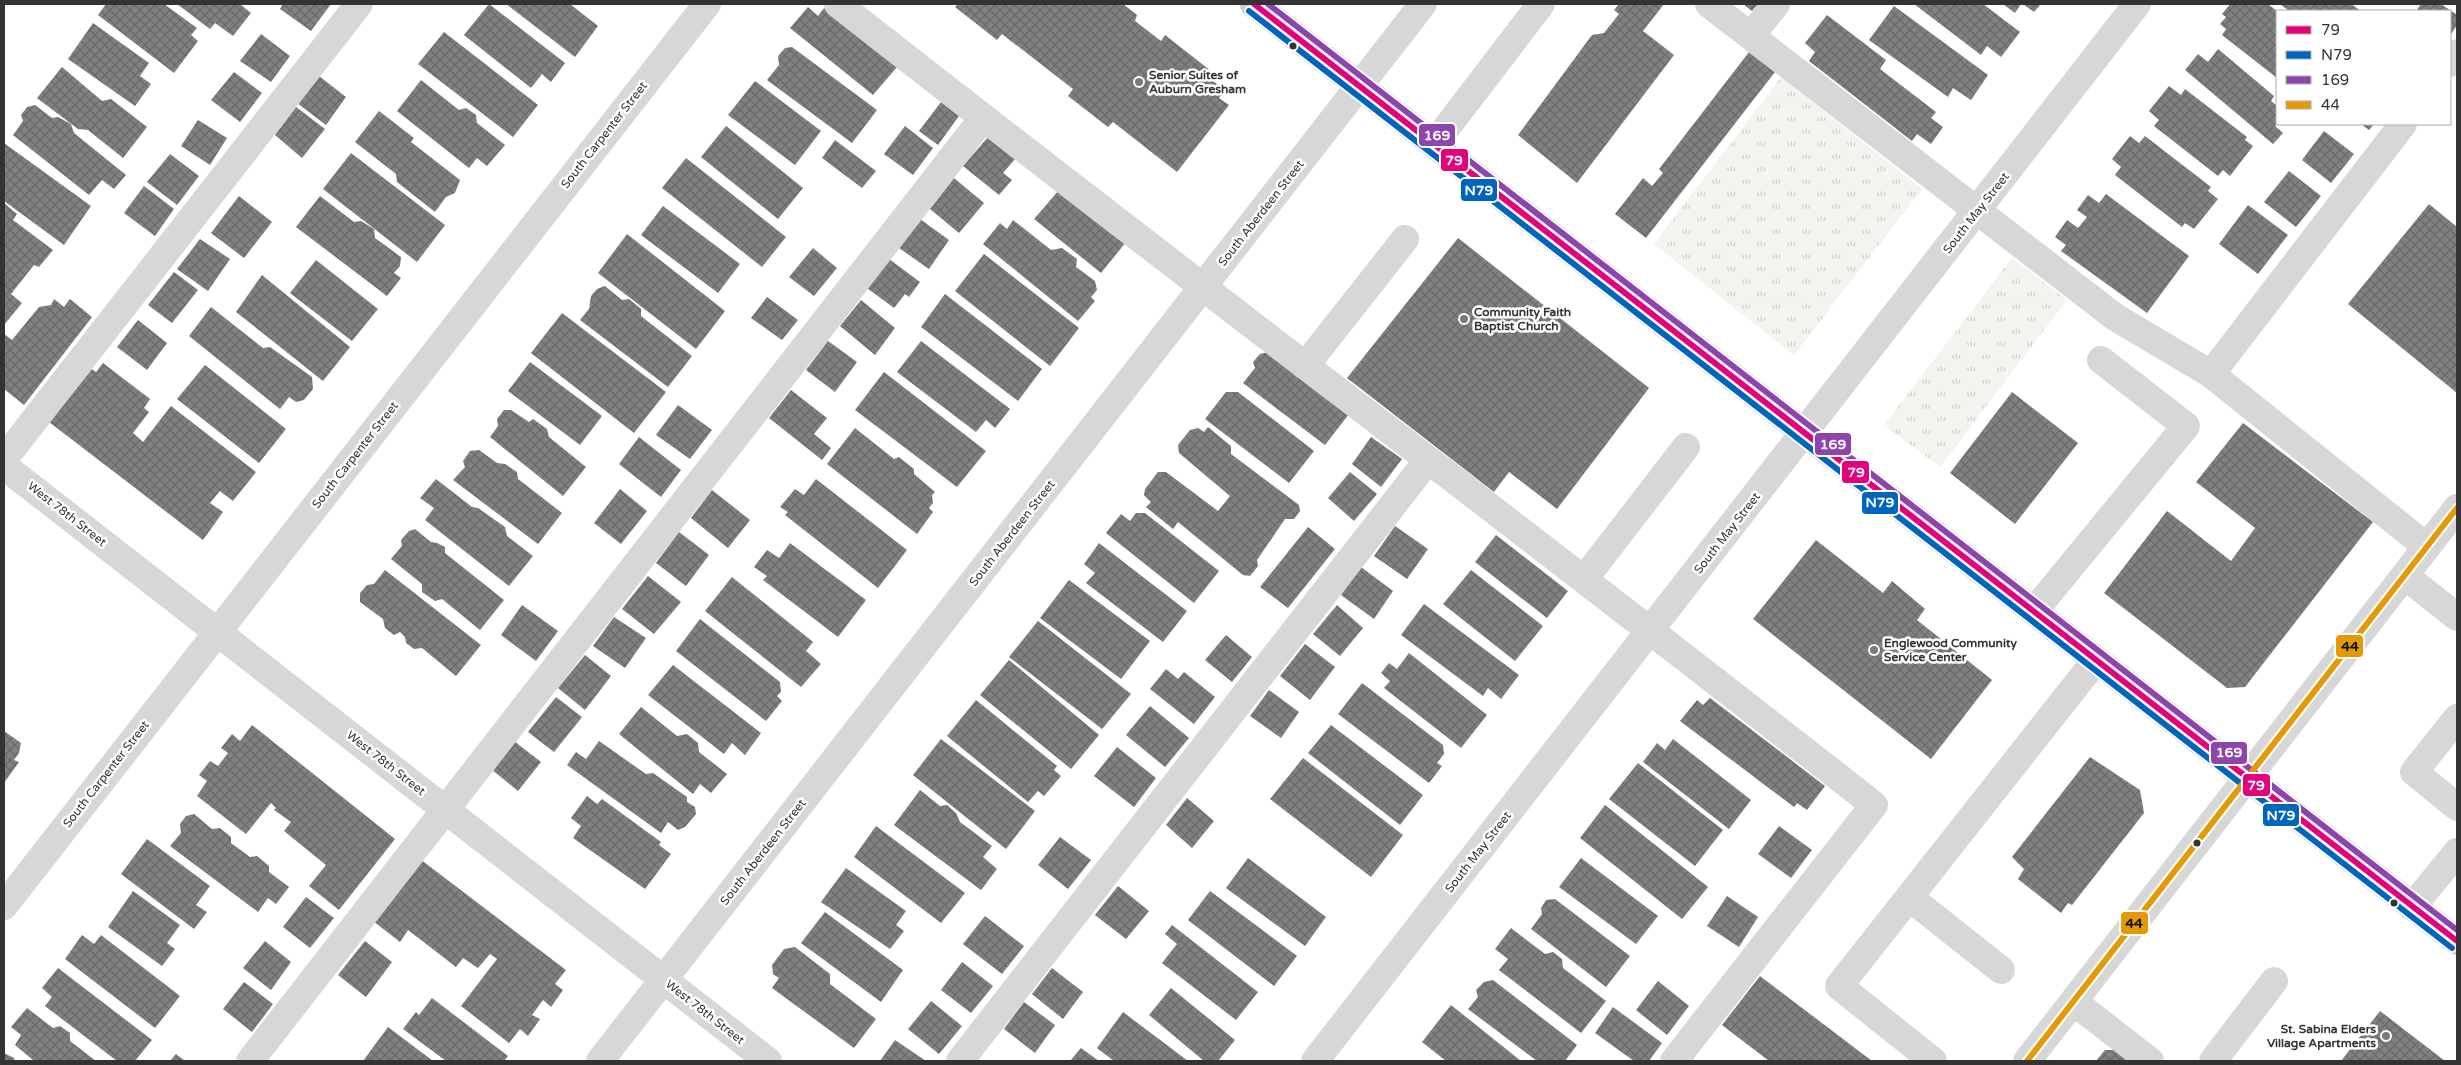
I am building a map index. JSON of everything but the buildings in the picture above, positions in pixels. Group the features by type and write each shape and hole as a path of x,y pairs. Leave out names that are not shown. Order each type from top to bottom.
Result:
{"main road":[{"path":"1254,4 2457,941"}],"street":[{"path":"4,459 359,4"},
{"name":"South Carpenter Street","path":"4,906 706,4"},
{"path":"838,4 1305,366 1585,578 1874,805 1674,1061"},
{"name":"South Aberdeen Street","path":"600,1061 1424,4"},
{"path":"1434,144 1541,4"},
{"path":"1709,4 2115,317 2211,374 2427,548"},
{"path":"1751,36 1776,4"},
{"name":"South May Street","path":"1315,1061 1978,211 2137,4"},
{"path":"250,1061 983,118"},
{"path":"2211,374 2402,125"},
{"path":"1305,366 1405,239"},
{"path":"2034,611 2186,426 2101,360"},
{"path":"1585,578 1686,447"},
{"path":"960,1061 1428,460"},
{"name":"West 78th Street","path":"4,466 768,1061"},
{"path":"2027,1061 2457,508"},
{"path":"2404,576 2457,617"},
{"path":"1933,1061 1839,986 2096,660"},
{"path":"2457,718 2414,772 2457,807"},
{"path":"2412,906 2457,852"},
{"path":"1909,897 2001,970"},
{"path":"2213,1061 2274,981"},
{"path":"2074,1002 2150,1061"}],"green space":[{"path":"1781,77 1922,189 1794,355 1654,244"},
{"path":"2012,258 2067,300 1940,467 1884,425"}],"transit line":[{"name":"79","path":"1254,4 2457,941"},
{"name":"169","path":"1268,4 2457,930"},
{"name":"N79","path":"1249,11 2452,948"},
{"name":"44","path":"2027,1061 2457,508"}],"place":[{"name":"Senior Suites of Auburn Gresham","path":"1139,82"},
{"name":"Community Faith Baptist Church","path":"1464,319"},
{"name":"Englewood Community Service Center","path":"1874,650"},
{"name":"St. Sabina Elders Village Apartments","path":"2386,1036"}]}
